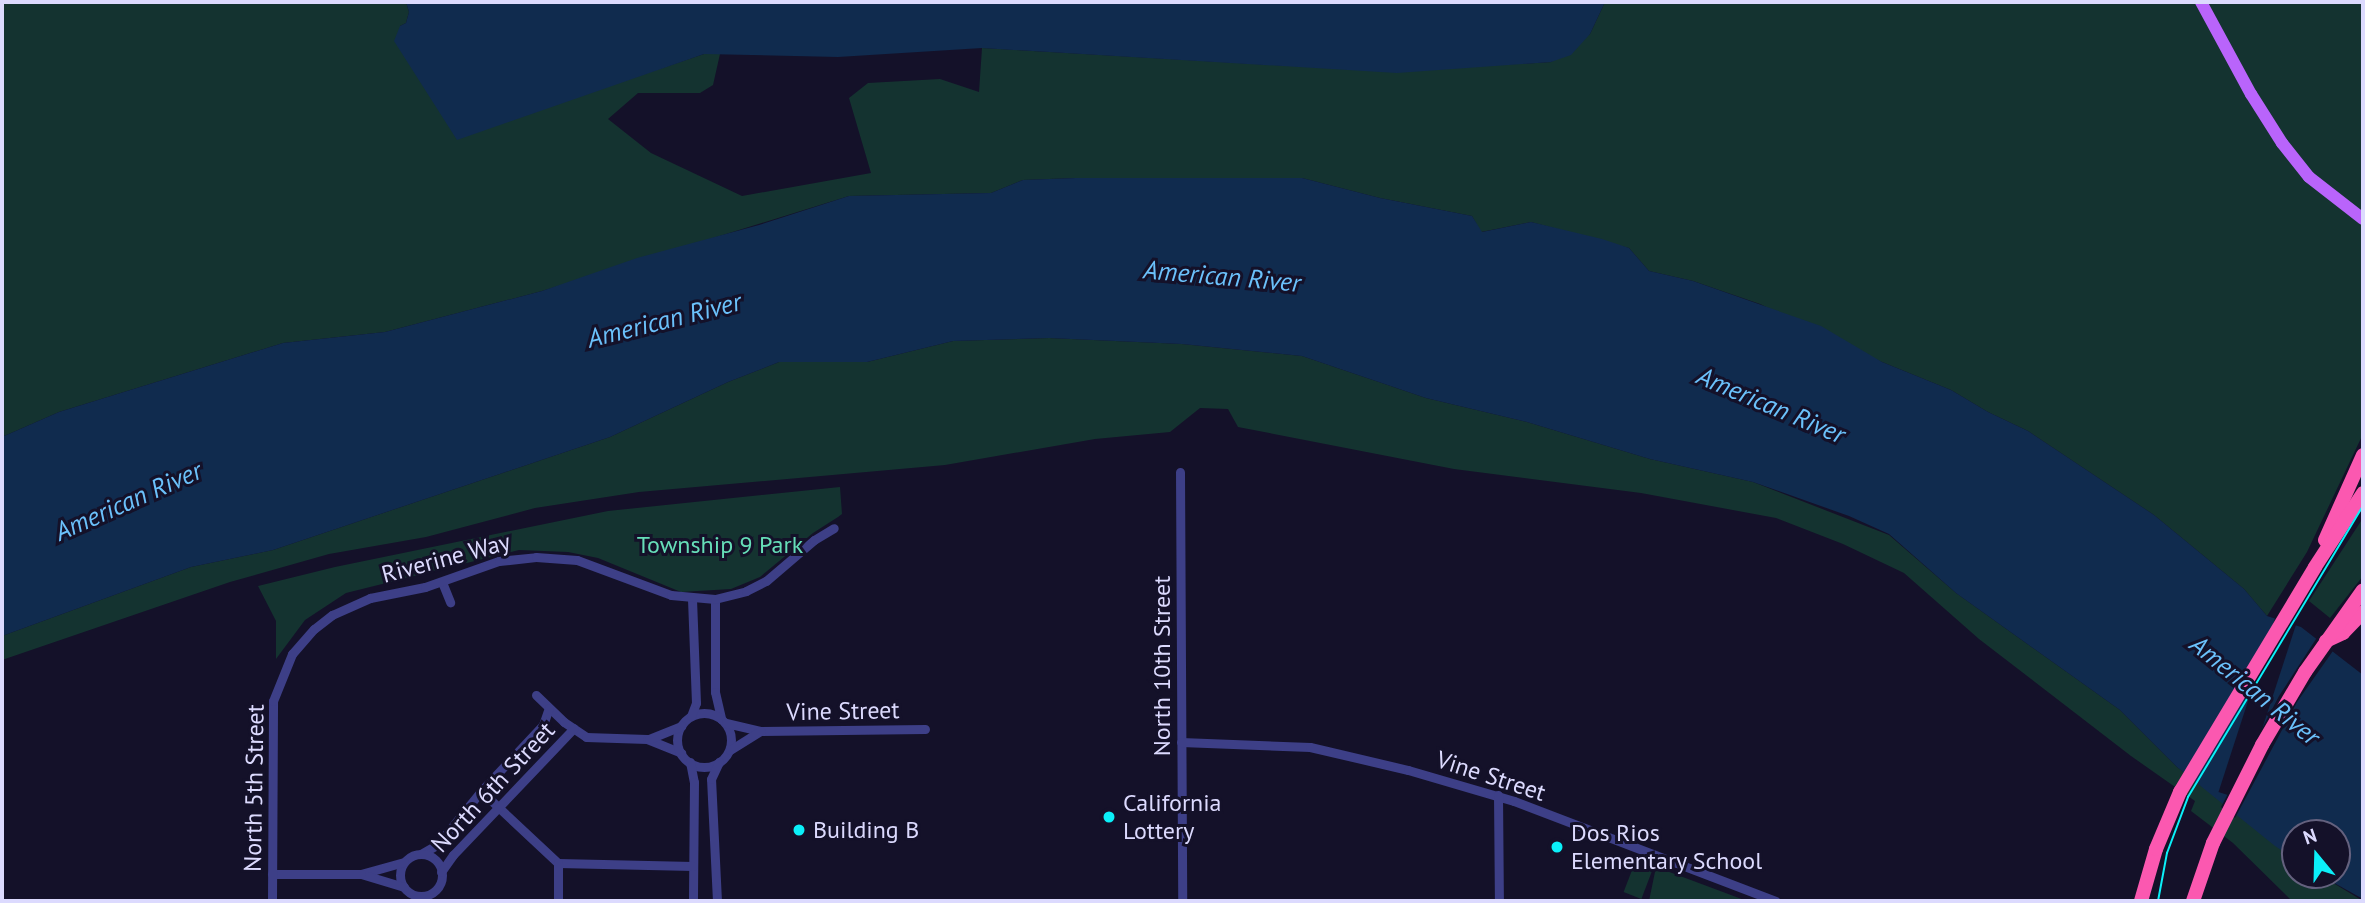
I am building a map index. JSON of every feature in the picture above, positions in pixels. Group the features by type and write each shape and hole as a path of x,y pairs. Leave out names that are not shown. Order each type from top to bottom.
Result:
{"highway":[{"path":"2315,567 2363,455"},
{"path":"2141,901 2156,849 2180,792 2315,567 2363,493"},
{"path":"2193,901 2213,843 2262,745 2325,641 2343,633 2356,613 2363,590"}],"main road":[{"path":"2202,2 2250,94 2282,143 2309,177 2363,219"}],"street":[{"name":"North 10th Street","path":"1180,472 1182,901"},
{"name":"Riverine Way","path":"281,676 299,646 332,615 370,598 442,582 499,561 555,557 592,564 671,595 715,599 746,591 766,581 814,540 834,528"},
{"path":"442,582 450,602"},
{"path":"647,740 682,725 691,716 696,703 692,598"},
{"path":"715,599 715,692 731,737 729,751 719,762 711,779 717,901"},
{"name":"North 5th Street","path":"272,901 271,713 281,676"},
{"path":"536,695 586,737 604,740 647,740 681,752 690,762 699,766 719,762"},
{"name":"North 6th Street","path":"421,854 438,844 481,791 543,725 550,708"},
{"path":"691,716 707,713 724,721"},
{"name":"Vine Street","path":"724,721 761,731 925,729"},
{"path":"681,752 678,739 682,725"},
{"name":"North 6th Street","path":"441,872 453,855 500,809 574,728"},
{"name":"Vine Street","path":"729,751 761,731"},
{"name":"Vine Street","path":"1181,742 1280,744 1327,750 1498,795 1776,901"},
{"path":"690,762 694,782 693,901"},
{"path":"481,791 558,863 694,866"},
{"path":"1498,795 1499,901"},
{"path":"272,874 361,874 404,862 421,854 432,857 441,872 439,885 421,898 404,887 361,874"},
{"path":"404,862 400,875 404,887"},
{"path":"558,863 558,901"}],"green space":[{"path":"2,2 406,2 409,12 406,23 400,26 588,93 704,54 720,54 713,85 700,93 638,93 608,119 651,153 742,196 871,173 849,98 868,83 940,79 979,92 982,48 1291,66 1520,64 1551,62 1590,34 1605,2 2363,2 2363,434 2307,552 2267,616 2244,589 2154,515 2028,431 1951,390 1882,362 1760,304 1693,281 1649,271 1629,248 1531,222 1481,232 1472,216 1380,198 1302,178 1076,178 1023,180 991,193 849,196 542,291 385,332 283,343 59,412 2,437"},
{"path":"1049,338 1182,344 1302,356 1426,398 1527,422 1650,459 1753,482 1889,535 1956,593 2120,710 2177,767 2281,848 2281,889 2343,889 2363,901 2292,901 2233,843 2191,811 2195,801 2131,756 1979,639 1904,573 1843,544 1776,518 1641,493 1454,469 1238,427 1228,409 1200,408 1170,432 1095,439 945,465 639,492 535,508 426,537 329,554 230,582 2,660 2,636 191,567 273,550 610,437 728,382 779,362 867,362 953,341"},
{"name":"Township 9 Park","path":"840,487 842,514 813,533 760,577 731,589 681,592 598,558 568,552 519,550 346,593 305,620 276,659 276,621 258,586 335,567 608,511"},
{"path":"2363,518 2363,576 2330,618 2309,601"},
{"path":"1634,865 1652,872 1641,899 1624,892"},
{"path":"1656,867 1747,901 1649,901"}],"water":[{"path":"406,2 1605,2 1590,34 1571,55 1551,62 1397,73 982,48 838,57 704,54 457,140 394,41 400,26 406,23 409,12"},
{"name":"American River","path":"1302,178 1380,198 1472,216 1482,232 1531,222 1602,239 1629,248 1649,271 1693,281 1821,326 1882,362 1951,390 2028,431 2154,515 2244,589 2267,616 2301,627 2363,675 2363,899 2345,889 2351,889 2351,819 2281,819 2281,850 2177,767 2120,710 1956,593 1889,534 1849,516 1753,482 1650,459 1527,422 1426,398 1302,356 1182,344 1049,338 953,341 867,362 779,362 728,382 610,437 273,550 191,567 2,636 2,437 59,412 283,343 385,332 542,291 637,258 759,225 849,196 991,193 1023,180"}],"pier":[{"path":"2276,615 2297,622 2239,799 2219,792"},
{"path":"2318,636 2335,648 2297,702 2235,818 2221,807 2279,696"}],"tram line":[{"path":"2158,901 2167,853 2188,797 2363,506"}],"place":[{"name":"California Lottery","path":"1109,817"},
{"name":"Building B","path":"799,830"},
{"name":"Dos Rios Elementary School","path":"1557,847"}]}
